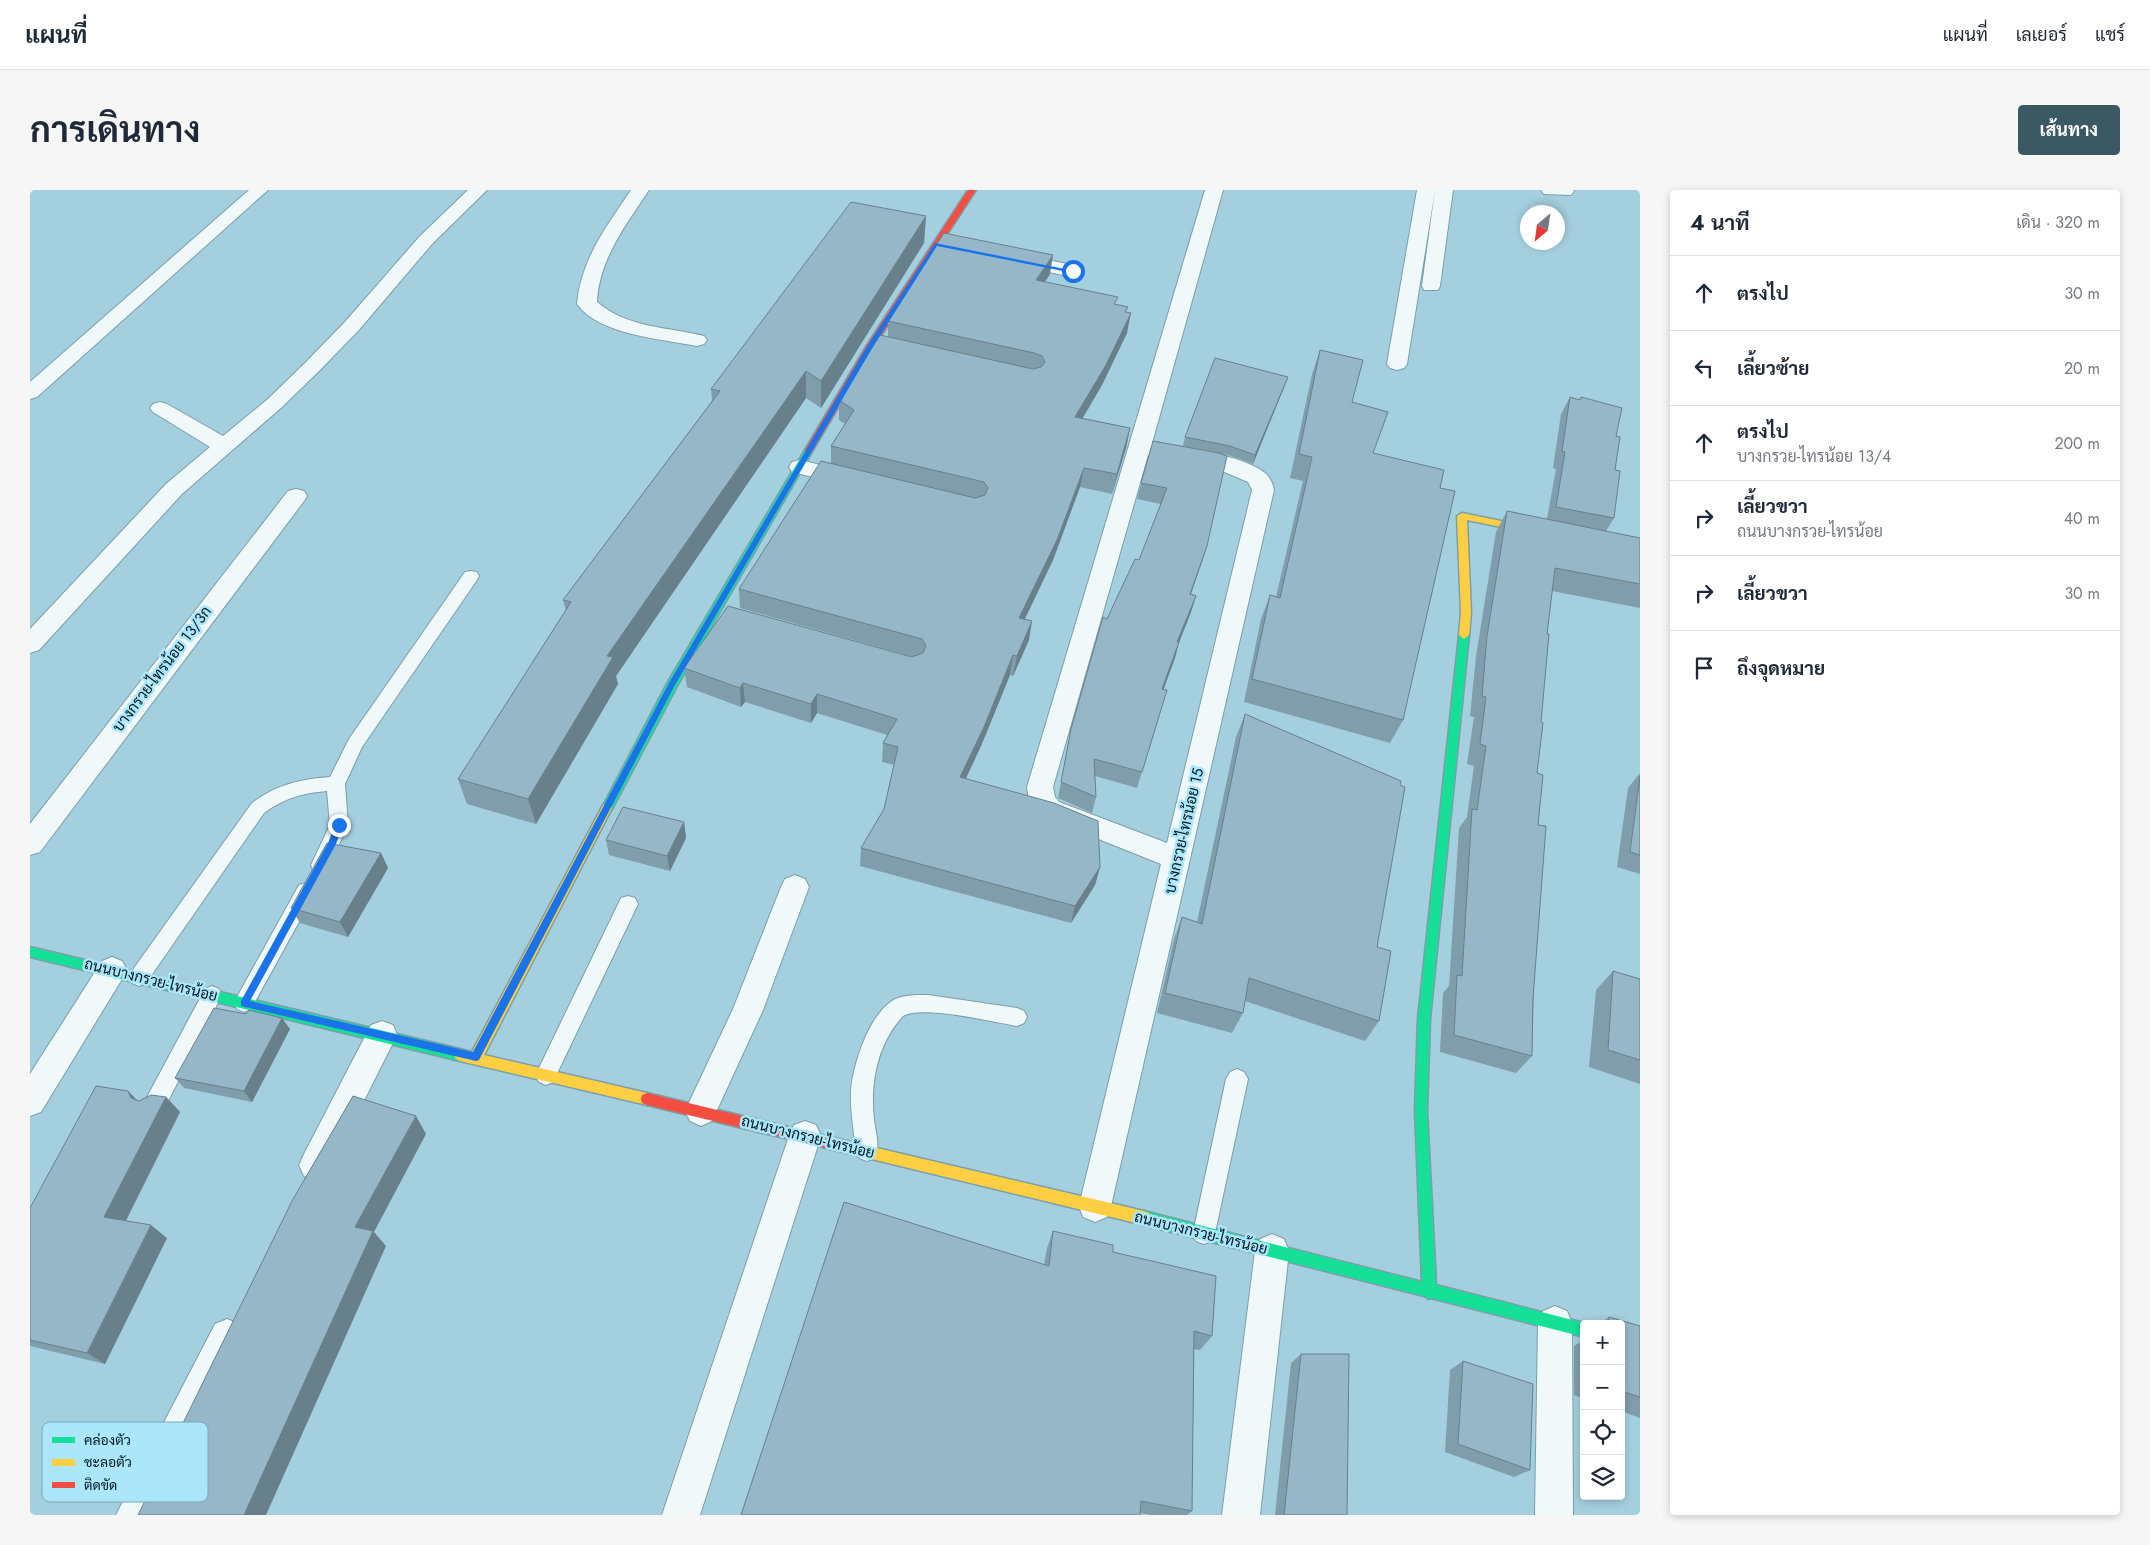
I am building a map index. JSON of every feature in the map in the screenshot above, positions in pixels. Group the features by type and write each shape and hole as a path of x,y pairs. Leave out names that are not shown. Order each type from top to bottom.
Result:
{"street":[{"path":"30,393 259,190"},
{"path":"30,644 168,495 275,403 351,328 426,240 478,190"},
{"path":"640,190 595,261 587,286 587,304 597,315 614,322 697,340"},
{"path":"476,1057 672,685 714,611 800,467 880,347 907,288 972,190"},
{"path":"1178,859 1050,809 1042,802 1040,788 1139,447 1168,356 1214,190"},
{"path":"1397,364 1426,190"},
{"path":"1431,286 1444,190"},
{"path":"935,244 955,248"},
{"path":"994,256 1073,271"},
{"path":"160,408 224,446"},
{"name":"บางกรวย-ไทรน้อย 15","path":"1095,1206 1178,859 1263,490 1261,482 1256,476 1238,467 1139,447"},
{"path":"800,467 868,483"},
{"name":"บางกรวย-ไทรน้อย 13/3ก","path":"30,844 296,496"},
{"path":"1429,1292 1421,1110 1424,1019 1466,613 1462,516 1546,533"},
{"path":"714,611 742,618"},
{"path":"701,1111 748,1010 795,887"},
{"name":"ถนนบางกรวย-ไทรน้อย","path":"30,952 1095,1206 1429,1292 1570,1326"},
{"path":"30,1102 126,974"},
{"path":"301,1192 382,1035"},
{"path":"681,1515 805,1136"},
{"path":"1241,1515 1272,1251"},
{"path":"183,1422 243,1306"},
{"path":"1554,1515 1570,1326"},
{"path":"135,1515 142,1502"}],"lane":[{"path":"244,1003 332,844 339,825 336,784 355,744 471,576"},
{"path":"126,974 258,808 276,794 301,786 336,784"},
{"path":"546,1075 628,904"},
{"path":"155,1104 212,995"},
{"path":"867,1151 862,1089 872,1048 889,1015 902,1005 918,1003 1017,1016"},
{"path":"1204,1234 1237,1079"}],"building":[{"path":"851,202 926,216 821,381 806,371 607,656 613,657 528,799 458,779 571,602 563,600 720,391 711,389"},
{"path":"944,233 1053,255 1036,280 1118,297 1114,304 1128,307 1125,312 1131,313 1106,365 1075,417 1130,428 1117,474 1084,468 1057,540 1019,618 1032,621 1017,656 1013,655 984,727 960,777 1054,803 1098,821 1100,867 1075,906 861,848 884,809 898,747 883,743 897,719 817,694 811,704 743,683 740,688 684,668 728,606 912,657 923,653 926,646 922,639 739,589 821,461 975,498 985,495 988,488 984,482 831,446 854,410 839,400 880,335 1033,369 1041,367 1045,362 1042,356 1034,353 888,321"},
{"path":"1320,350 1363,360 1352,402 1388,412 1373,453 1444,470 1440,488 1455,491 1403,720 1252,679 1270,595 1280,598 1312,457 1299,454"},
{"path":"1215,358 1288,377 1255,455 1230,446 1185,437"},
{"path":"1570,397 1580,400 1581,397 1622,408 1616,436 1620,437 1615,470 1620,471 1614,518 1556,507 1565,452 1562,451"},
{"path":"1153,441 1227,456 1207,546 1190,594 1196,596 1177,642 1179,642 1162,689 1167,690 1142,772 1094,759 1096,797 1061,782 1071,729 1103,617 1107,619 1135,559 1139,560 1167,488 1141,483"},
{"path":"1507,511 1640,538 1640,584 1555,568 1547,634 1549,634 1541,722 1543,723 1537,773 1543,775 1538,825 1546,826 1533,998 1532,1056 1454,1035 1457,975 1462,976 1472,809 1477,810 1486,746 1480,744 1486,697 1482,696 1487,636"},
{"path":"1245,714 1401,781 1400,785 1405,787 1377,947 1391,951 1379,1021 1249,978 1243,1013 1165,993 1182,917 1202,924"},
{"path":"1640,776 1640,855 1630,852"},
{"path":"623,807 684,822 667,856 606,840"},
{"path":"327,843 381,853 340,922 291,908"},
{"path":"1613,971 1640,979 1640,1060 1608,1050"},
{"path":"214,1008 246,1014 249,1010 282,1018 244,1091 175,1078"},
{"path":"96,1086 128,1091 131,1098 139,1101 151,1095 166,1097 104,1217 151,1225 87,1353 30,1340 30,1208"},
{"path":"353,1096 416,1116 355,1227 373,1231 244,1515 138,1515 144,1502 208,1502 208,1422 184,1422 292,1201"},
{"path":"844,1202 1049,1266 1053,1231 1113,1245 1113,1252 1216,1276 1212,1336 1194,1331 1192,1511 1141,1501 1140,1515 741,1515"},
{"path":"1609,1317 1619,1320 1609,1320"},
{"path":"1625,1322 1640,1326 1640,1397 1625,1392"},
{"path":"1301,1354 1349,1354 1347,1515 1284,1515"},
{"path":"1463,1361 1533,1384 1530,1470 1458,1444"}],"traffic: fast":[{"path":"607,808 672,685 809,450"},
{"path":"1429,1292 1421,1110 1424,1019 1464,635"},
{"path":"30,952 460,1055"},
{"path":"1144,1218 1580,1329"}],"traffic: slow":[{"path":"1464,635 1466,613 1462,516 1536,531"},
{"path":"476,1057 607,808"},
{"path":"460,1055 647,1099"},
{"path":"830,1143 1144,1218"}],"traffic: jam":[{"path":"809,450 871,345 972,190"},
{"path":"647,1099 830,1143"}],"route":[{"path":"339,825 332,844 244,1003 476,1057 672,685 871,345 935,244 1073,271"}]}
